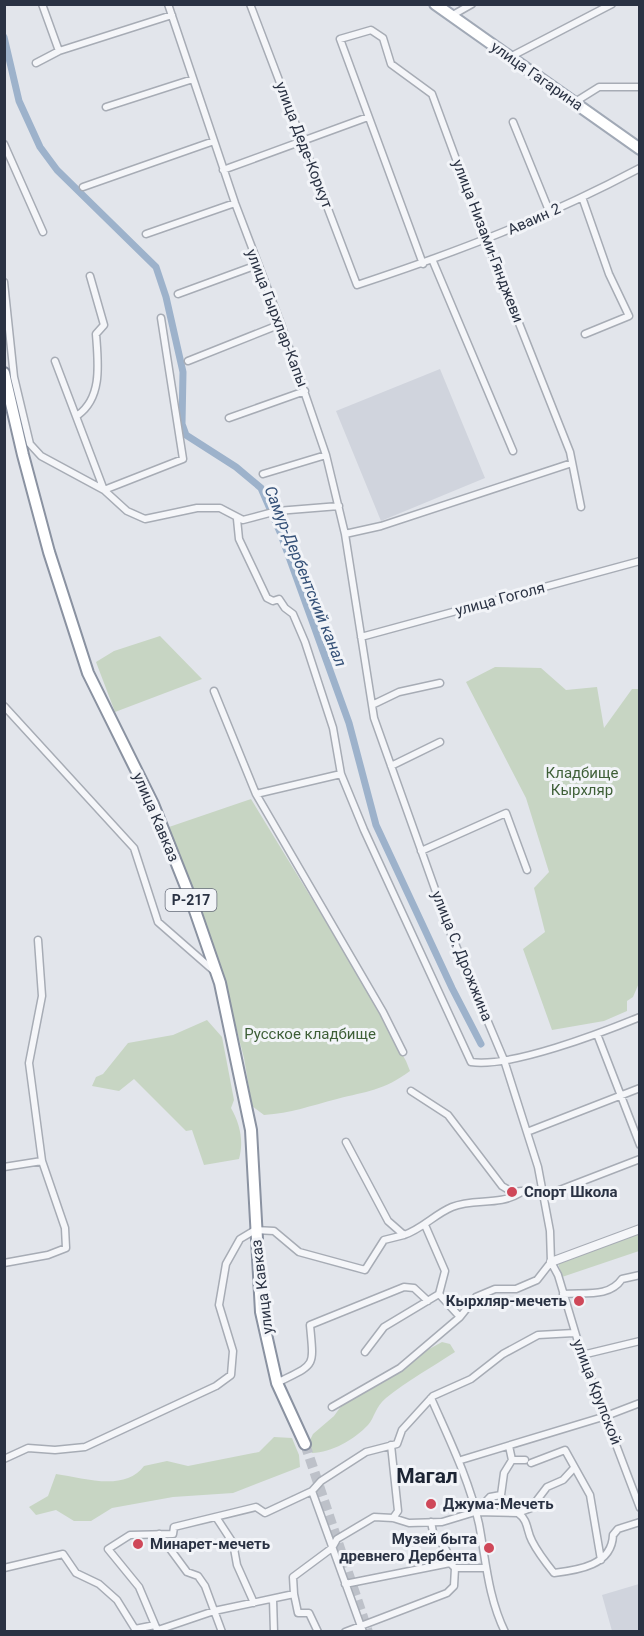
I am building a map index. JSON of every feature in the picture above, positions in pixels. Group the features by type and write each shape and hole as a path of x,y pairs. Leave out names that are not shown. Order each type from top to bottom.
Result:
{"main road":[{"name":"улица Гагарина","path":"435,4 639,149"},
{"name":"улица Кавказ","path":"4,373 22,454 49,552 88,673 153,804 216,973 251,1130 261,1312 277,1383 305,1444"}],"street":[{"path":"42,4 59,51"},
{"name":"улица Гырхлар-Капы","path":"168,4 223,170 281,324 326,455 345,534 361,638"},
{"name":"улица Деде-Коркут","path":"250,4 357,285"},
{"path":"450,16 472,4"},
{"path":"509,57 612,4"},
{"path":"36,63 59,51 172,15"},
{"name":"улица Низами-Гянджеви","path":"368,117 340,39 371,30 383,38 391,64 432,94 487,241 567,442 581,507"},
{"path":"106,107 193,79"},
{"path":"575,102 599,87 639,87"},
{"path":"223,170 368,117 423,264"},
{"path":"513,123 550,213"},
{"path":"83,187 214,141"},
{"path":"4,144 44,231"},
{"name":"Аваин 2","path":"357,285 487,241 550,213 639,168"},
{"path":"582,197 609,274 629,316 585,334"},
{"path":"147,234 235,203"},
{"path":"432,259 513,451"},
{"path":"178,294 257,265"},
{"path":"78,415 87,408 96,390 98,368 96,334 105,325 90,276"},
{"path":"4,282 14,377 30,444 41,456 104,490 128,511 145,519 211,507 228,511 237,519 239,539 267,598 273,601 279,599 291,612 305,642 333,728 341,774 401,914 471,1062 486,1064 504,1060 597,1034 639,1017"},
{"path":"104,490 183,459 162,318"},
{"path":"188,361 281,324"},
{"path":"55,361 78,415 104,490"},
{"path":"229,418 305,391"},
{"path":"22,454 41,456"},
{"path":"263,474 326,455"},
{"path":"345,534 381,526 572,464"},
{"path":"237,519 260,517 277,511 339,506"},
{"name":"улица Гоголя","path":"361,638 639,561"},
{"name":"улица С. Дрожжина","path":"361,638 372,705 391,766 451,934 504,1060 527,1132 544,1196 550,1231 551,1262 558,1275"},
{"path":"372,705 399,692 440,683"},
{"path":"214,691 256,794 383,1012 403,1052"},
{"path":"4,706 134,848 158,922 216,973"},
{"path":"391,766 440,742"},
{"path":"256,794 341,774"},
{"path":"421,851 506,813 527,870"},
{"path":"4,1263 48,1255 66,1248 65,1228 42,1161 29,1063 42,996 38,940"},
{"path":"597,1034 639,1145"},
{"path":"527,1132 639,1088"},
{"path":"411,1090 448,1115 502,1186 512,1192 522,1191 544,1196 639,1159"},
{"path":"346,1142 388,1221 404,1235"},
{"path":"4,1167 42,1161"},
{"path":"4,1459 28,1448 55,1450 85,1446 216,1386 231,1375 233,1351 219,1305 220,1287 226,1264 240,1239 255,1230 274,1231 299,1252 364,1270 384,1240 404,1235 426,1225 454,1206 509,1199 522,1191"},
{"path":"365,1352 384,1328 438,1294 445,1271 426,1225"},
{"path":"332,1407 400,1368 460,1317 476,1297 495,1288 516,1289 537,1280 551,1262 639,1229"},
{"name":"улица Крупской","path":"558,1275 574,1333 639,1508"},
{"path":"563,1294 608,1292 616,1288 622,1279 639,1275"},
{"path":"277,1383 309,1367 313,1360 310,1325 404,1287 414,1288 428,1300"},
{"path":"438,1294 460,1317"},
{"path":"157,1629 139,1587 108,1549 130,1535 173,1534 174,1527 256,1507 265,1513 312,1491 321,1481 374,1449 397,1444 402,1430 431,1398 471,1379 502,1354 538,1335 574,1333"},
{"path":"582,1355 639,1341"},
{"path":"431,1398 461,1460 476,1512 484,1568 499,1621 505,1630 497,1632"},
{"path":"461,1460 606,1416 639,1403"},
{"path":"391,1446 398,1511 393,1518"},
{"path":"476,1512 490,1497 501,1495 504,1473 512,1460 508,1446"},
{"path":"512,1460 528,1462 565,1450 590,1496 602,1561"},
{"path":"318,1632 309,1613 298,1612 292,1577 332,1548 337,1539 374,1517 393,1518 409,1523 442,1522 476,1512 518,1513 531,1508 547,1487 563,1480 574,1468"},
{"path":"312,1491 362,1629"},
{"path":"518,1513 528,1524 530,1538 542,1559 555,1573 576,1570 602,1561 618,1529 639,1522"},
{"path":"216,1517 233,1542 237,1565 254,1603"},
{"path":"345,1632 362,1629 447,1593 454,1586 453,1566 448,1551 441,1541 434,1538 431,1522"},
{"path":"159,1534 187,1572 198,1576 205,1586 222,1632"},
{"path":"4,1568 63,1554 76,1573 99,1584 117,1600 135,1629 157,1629 214,1611 294,1594"},
{"path":"345,1584 408,1574 423,1567 484,1568"},
{"path":"273,1599 274,1632"}],"shaded area":[{"path":"440,369 485,478 381,521 336,411"},
{"path":"639,1584 639,1631 612,1631 602,1595"}],"green space":[{"path":"160,636 202,679 115,712 96,662 114,651"},
{"name":"Кладбище Кырхляр","path":"495,667 541,668 566,690 597,687 604,728 632,689 639,689 639,983 633,997 627,1001 627,1011 604,1021 552,1030 523,949 545,932 534,888 549,872 526,798 466,682"},
{"name":"Русское кладбище","path":"251,799 351,963 406,1061 410,1071 383,1087 283,1113 264,1115 252,1106 244,1058 220,965 169,827"},
{"path":"207,1020 222,1037 234,1100 231,1108 239,1126 241,1146 239,1159 204,1165 192,1130 186,1131 134,1079 119,1091 92,1086 96,1077 103,1074 128,1043 173,1035"},
{"path":"639,1233 639,1251 562,1277 558,1263"},
{"path":"442,1342 450,1344 455,1352 386,1398 368,1425 356,1435 335,1448 312,1453 308,1444 313,1434 334,1416 342,1405 361,1394 376,1378"},
{"path":"274,1437 292,1438 299,1455 300,1467 233,1493 173,1497 112,1508 91,1521 74,1521 56,1510 36,1515 29,1507 48,1496 56,1474 91,1480 115,1481 136,1474 144,1466 167,1461 188,1466 259,1452"}],"waterway":[{"name":"Самур-Дербентский канал","path":"4,37 19,101 40,147 57,170 156,267 166,297 183,372 182,424 186,435 236,467 261,488 280,532 349,723 376,825 452,988 481,1044"}],"tunnel":[{"path":"305,1444 368,1632"}],"place":[{"name":"Спорт Школа","path":"512,1192"},
{"name":"Кырхляр-мечеть","path":"579,1301"},
{"name":"Джума-Мечеть","path":"431,1504"},
{"name":"Минарет-мечеть","path":"138,1544"},
{"name":"Музей быта древнего Дербента","path":"489,1548"}],"district":[{"name":"Магал","path":"427,1476"}]}
